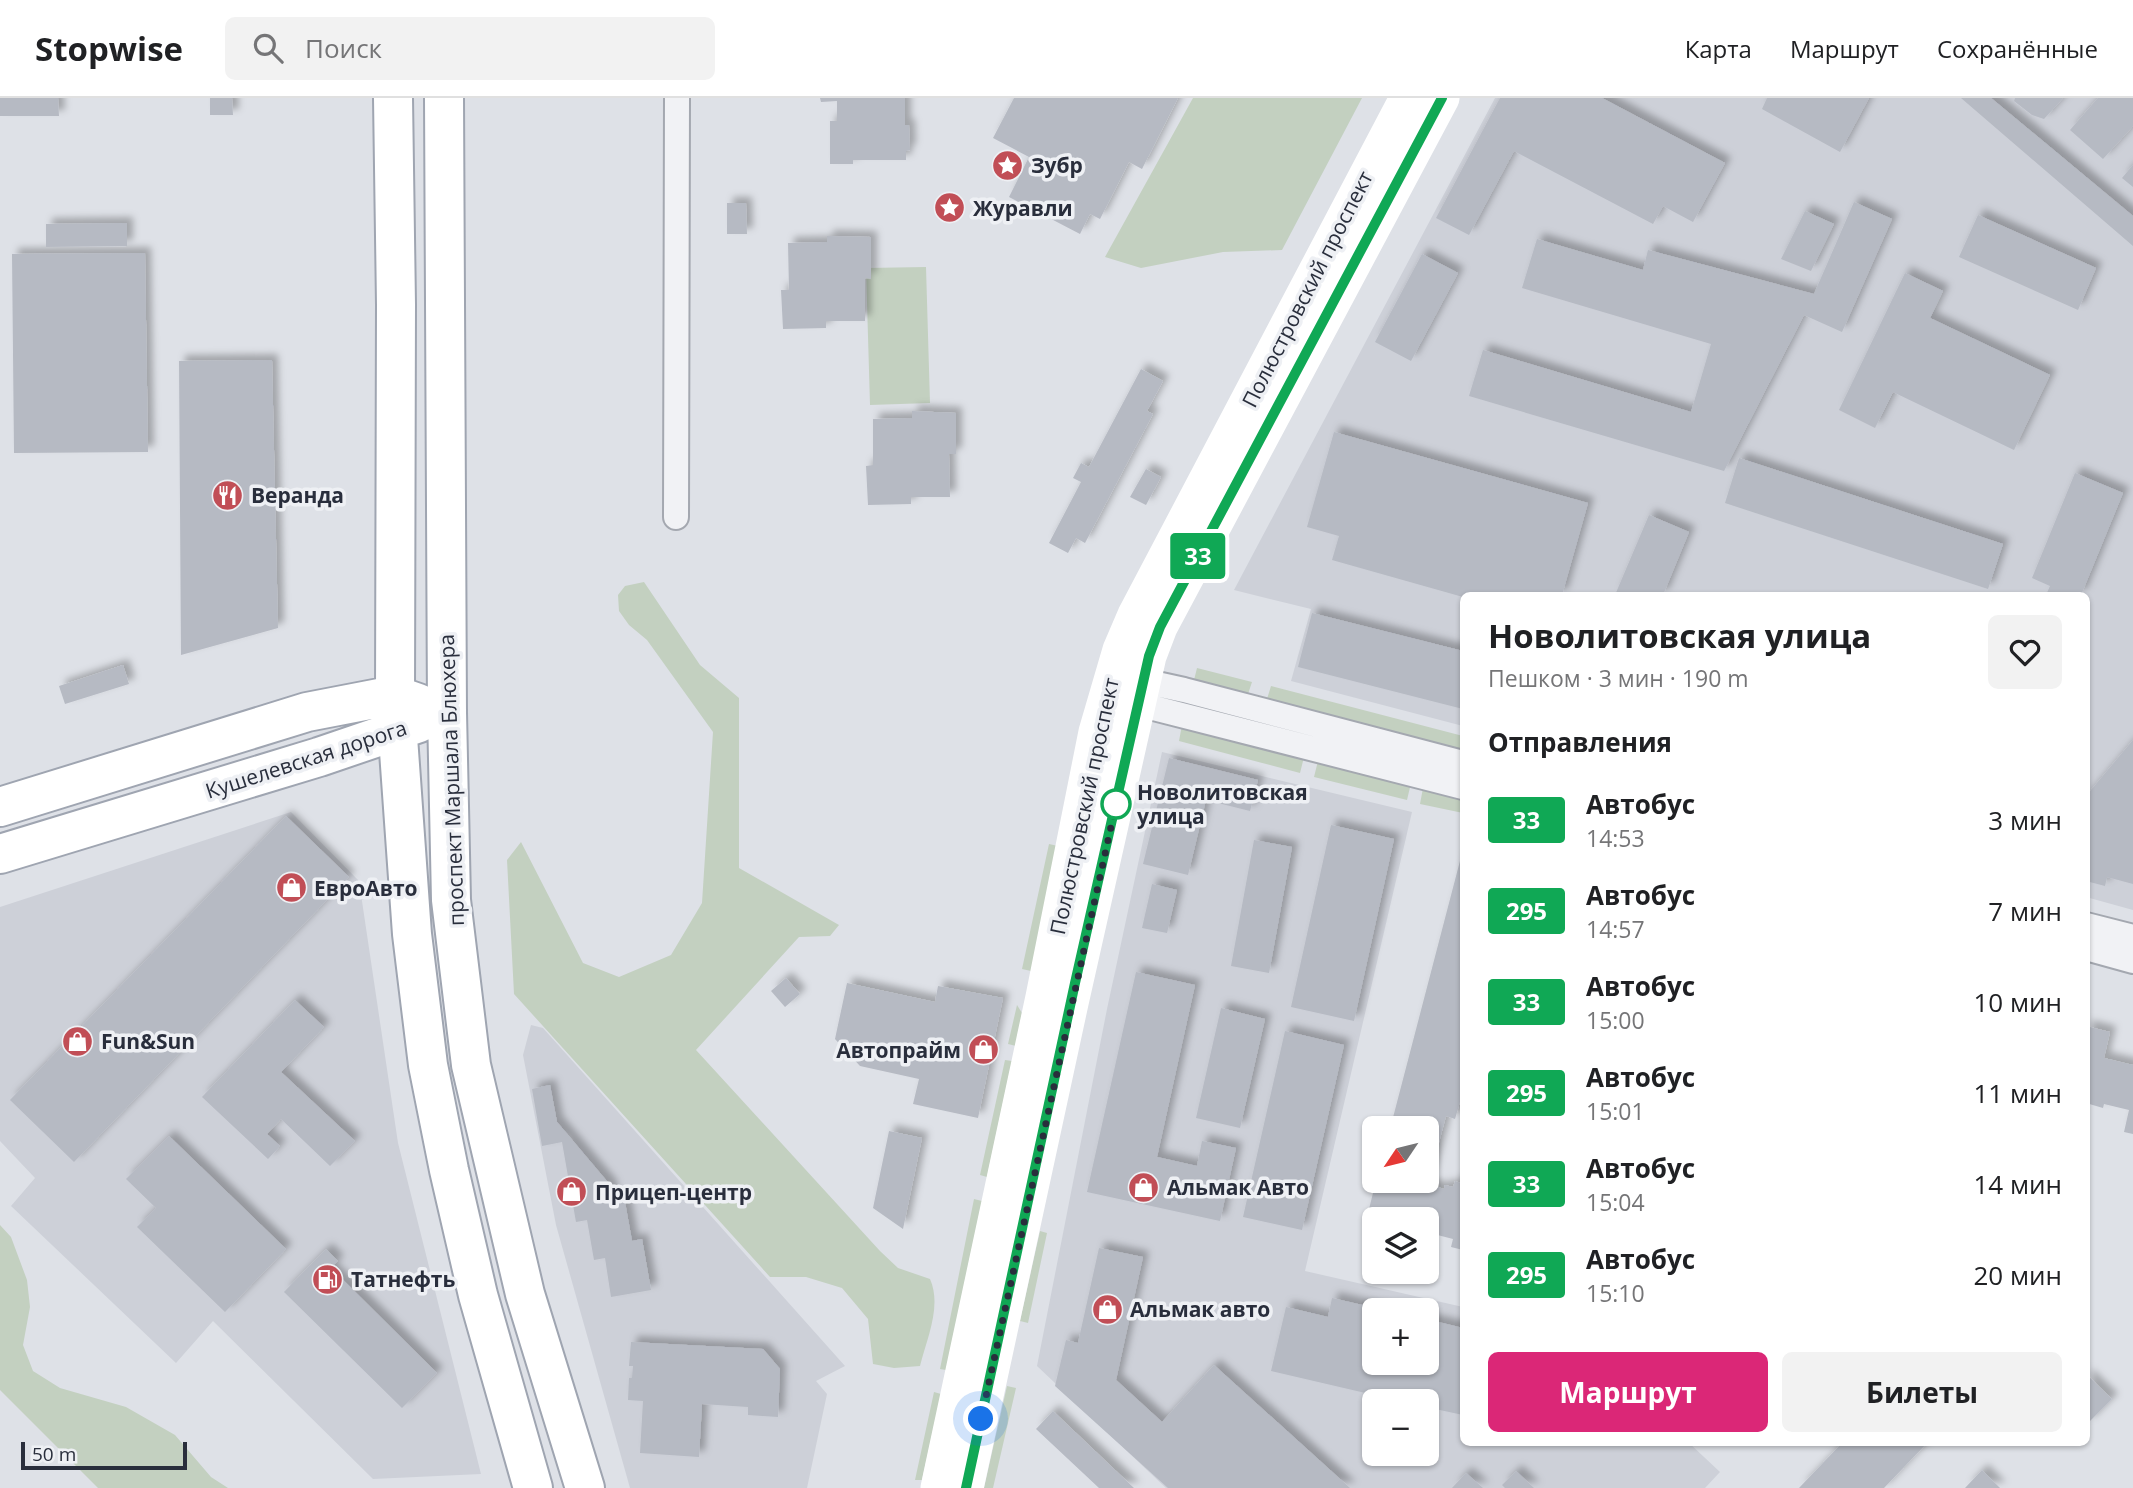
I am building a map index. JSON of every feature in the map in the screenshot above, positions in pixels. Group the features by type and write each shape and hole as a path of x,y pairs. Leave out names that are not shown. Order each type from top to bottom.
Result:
{"main road":[{"path":"393,98 397,318 396,714 412,933 428,1065 437,1113 478,1294 533,1488"},
{"name":"проспект Маршала Блюхера","path":"444,98 447,712 451,900 471,1065 525,1294 585,1488"},
{"name":"Полюстровский проспект","path":"938,1488 1043,997 1096,732 1120,650 1135,615 1407,98"},
{"name":"Полюстровский проспект","path":"966,1488 1149,656 1160,627 1442,98"},
{"name":"Кушелевская дорога","path":"0,807 307,712 447,712"},
{"name":"Кушелевская дорога","path":"0,854 396,714"}],"street":[{"path":"676,517 677,98"},
{"path":"1108,687 1460,762"},
{"path":"1141,692 1460,786"},
{"path":"2090,926 2133,937"},
{"path":"2090,949 2133,961"}],"shaded area":[{"path":"1495,98 2133,98 2133,910 2090,898 2090,592 1460,592 1460,725 1291,681 1311,609 1234,590"},
{"path":"1162,752 1412,812 1305,1271 1423,1298 1362,1298 1362,1375 1439,1375 1439,1302 1460,1306 1460,1446 1692,1446 1720,1472 1705,1488 1166,1488 1037,1366 1107,1009"},
{"path":"291,812 359,881 398,1143 481,1474 373,1479 213,1321 176,1363 11,1206 35,1178 0,1141 0,907"},
{"path":"531,1025 543,1028 845,1366 816,1381 827,1394 807,1488 630,1488 556,1225 523,1055"}],"green space":[{"path":"1193,98 1362,98 1282,250 1223,252 1141,268 1105,257"},
{"path":"926,267 930,403 870,405 866,268"},
{"path":"644,582 700,665 739,698 739,868 839,925 830,936 799,937 696,1050 880,1251 898,1268 930,1279 934,1311 920,1366 894,1368 873,1364 868,1319 842,1288 806,1277 770,1277 514,994 507,860 521,842 583,963 619,977 671,955 702,903 713,732 647,640 629,625 619,611 618,595 625,586"},
{"path":"1197,668 1252,682 1248,694 1194,680"},
{"path":"1271,686 1460,735 1460,749 1267,699"},
{"path":"1182,725 1304,757 1300,773 1179,741"},
{"path":"1318,761 1411,783 1407,800 1314,777"},
{"path":"1423,788 1460,798 1460,812 1420,804"},
{"path":"1049,844 1058,846 1031,971 1022,969"},
{"path":"1017,1005 1022,1013 1016,1046 1008,1044"},
{"path":"1005,1060 1012,1061 987,1177 980,1175"},
{"path":"974,1199 982,1201 946,1370 940,1369"},
{"path":"0,1225 11,1237 27,1280 30,1307 23,1345 33,1371 60,1388 126,1407 175,1435 211,1477 228,1488 98,1488 0,1390"},
{"path":"1040,1231 1047,1233 1028,1323 1020,1321"},
{"path":"1007,1386 1016,1388 993,1488 984,1488"},
{"path":"934,1392 941,1394 922,1480 915,1480"}],"building":[{"path":"0,98 58,98 59,116 0,116"},
{"path":"210,98 232,98 233,115 210,115"},
{"path":"820,98 905,98 905,125 909,125 910,150 906,151 906,160 853,160 853,164 830,164 830,121 837,121 837,101 821,102"},
{"path":"1014,98 1178,98 1142,169 1129,162 1100,219 1090,214 1080,234 1009,197 1029,157 993,138"},
{"path":"1500,98 1602,98 1725,163 1693,222 1663,206 1653,224 1514,151 1469,235 1436,218"},
{"path":"1767,98 1869,98 1840,152 1762,109"},
{"path":"1961,98 1991,98 2133,216 2133,246"},
{"path":"2015,98 2063,98 2044,119 2032,115 2014,101"},
{"path":"2098,98 2133,98 2133,126 2103,159 2070,130"},
{"path":"2133,165 2133,187 2122,178"},
{"path":"1854,202 1892,219 1842,332 1804,315 1724,471 1469,396 1483,350 1691,412 1711,344 1522,288 1537,239 1643,270 1648,250 1814,294"},
{"path":"727,203 746,203 747,234 727,234"},
{"path":"1805,211 1834,224 1811,271 1781,259"},
{"path":"1978,215 2096,268 2078,310 1959,257"},
{"path":"127,223 127,246 46,247 46,224"},
{"path":"827,236 871,237 871,279 865,278 865,321 826,321 826,328 783,329 781,290 789,290 788,243 827,242"},
{"path":"145,253 148,452 14,453 12,254"},
{"path":"1422,254 1458,273 1411,361 1375,342"},
{"path":"1905,273 1943,291 1930,318 2050,375 2014,450 1893,392 1875,428 1839,410"},
{"name":"Веранда","path":"272,360 278,628 181,655 179,361"},
{"path":"1141,369 1163,381 1147,411 1153,414 1085,543 1076,538 1068,553 1049,543 1081,482 1073,478 1081,463 1089,467"},
{"path":"912,411 956,413 956,454 949,454 950,497 911,497 911,504 868,505 866,466 873,465 873,419 912,418"},
{"path":"1334,432 1588,503 1563,592 1460,592 1460,596 1332,560 1339,536 1307,527"},
{"path":"1739,458 2003,544 1988,589 1725,503"},
{"path":"1146,469 1161,477 1146,505 1130,497"},
{"path":"2075,473 2123,493 2082,592 2047,592 2050,586 2032,578"},
{"path":"1649,515 1689,532 1664,592 1616,592"},
{"path":"1312,613 1460,650 1460,708 1298,667"},
{"path":"123,665 129,684 65,704 59,686"},
{"path":"2133,740 2133,884 2107,877 2105,886 2090,882 2090,791"},
{"path":"1169,758 1258,780 1250,811 1206,800 1188,875 1143,864"},
{"path":"286,816 349,877 74,1162 10,1100"},
{"path":"1331,825 1394,839 1354,1021 1291,1007"},
{"path":"1254,840 1292,847 1269,973 1231,966"},
{"path":"1460,861 1460,1102 1455,1119 1446,1116 1439,1142 1439,1116 1393,1116"},
{"path":"1152,884 1177,890 1167,933 1142,928"},
{"path":"1136,972 1195,985 1157,1157 1197,1166 1202,1141 1236,1148 1220,1221 1087,1192"},
{"path":"786,978 800,994 785,1007 771,991"},
{"path":"847,983 935,1002 938,986 1003,998 978,1118 913,1104 919,1079 860,1066 835,1039"},
{"path":"295,1000 324,1027 281,1072 355,1141 330,1166 281,1119 267,1134 280,1146 268,1159 202,1097"},
{"path":"1221,1008 1265,1019 1240,1128 1196,1118"},
{"path":"2090,1027 2110,1032 2104,1058 2133,1065 2133,1134 2124,1132 2129,1110 2104,1104 2103,1108 2090,1104"},
{"path":"1285,1031 1344,1045 1302,1230 1243,1217"},
{"path":"550,1085 557,1122 611,1186 614,1204 625,1202 632,1241 642,1239 651,1290 611,1297 605,1258 594,1260 587,1220 576,1222 562,1142 542,1146 532,1089"},
{"path":"889,1131 922,1138 903,1229 873,1208"},
{"path":"169,1136 286,1249 225,1312 137,1227 156,1208 126,1179"},
{"path":"1455,1181 1460,1183 1460,1249 1451,1247 1453,1239 1439,1235 1439,1207 1370,1207 1373,1194 1438,1194 1439,1187 1444,1189 1445,1185 1453,1187"},
{"path":"1099,1248 1143,1257 1116,1380 1162,1422 1214,1365 1350,1488 1168,1488 1055,1386 1066,1340 1078,1343"},
{"path":"326,1249 338,1261 331,1268 437,1373 402,1408 284,1292"},
{"path":"1332,1298 1362,1305 1362,1375 1439,1375 1439,1322 1460,1327 1460,1414 1439,1410 1439,1389 1362,1389 1362,1392 1271,1371 1286,1307 1328,1317"},
{"path":"631,1342 763,1349 780,1369 778,1417 748,1415 748,1407 702,1404 699,1457 640,1453 643,1401 628,1400 629,1378 632,1378 633,1366 629,1366"},
{"path":"2090,1378 2112,1399 2090,1421"},
{"path":"1053,1411 1134,1488 1099,1488 1036,1429"},
{"path":"1839,1446 1924,1446 1884,1488 1799,1488"},
{"path":"1982,1470 2000,1488 1965,1488"},
{"path":"1516,1471 1534,1488 1505,1488 1502,1485"},
{"path":"1466,1473 1483,1488 1452,1488"}],"bus line":[{"name":"33","path":"966,1488 1149,656 1160,627 1442,98"}],"place":[{"name":"Зубр","path":"1008,165"},
{"name":"Журавли","path":"950,208"},
{"name":"Веранда","path":"228,495"},
{"name":"Новолитовская улица","path":"1116,804"},
{"name":"ЕвроАвто","path":"291,888"},
{"name":"Fun&Sun","path":"78,1041"},
{"name":"Автопрайм","path":"984,1050"},
{"name":"Альмак Авто","path":"1144,1187"},
{"name":"Прицеп-центр","path":"572,1192"},
{"name":"Татнефть","path":"328,1279"},
{"name":"Альмак авто","path":"1107,1309"}],"route":[{"path":"981,1419 1116,804"}]}
